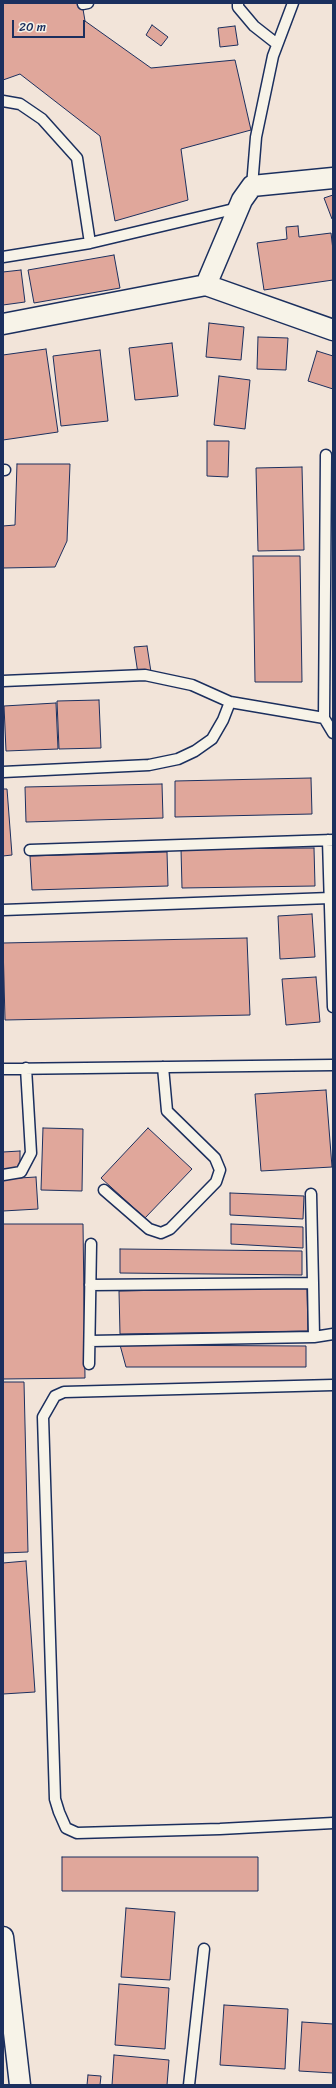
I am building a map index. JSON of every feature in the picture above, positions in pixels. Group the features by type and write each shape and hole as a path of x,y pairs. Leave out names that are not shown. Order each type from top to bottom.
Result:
{"street":[{"path":"206,285 238,208 245,194 252,186 333,178"},
{"path":"3,324 206,285 333,330"},
{"path":"3,1937 20,2085"}],"lane":[{"path":"238,3 238,7 254,26 277,44"},
{"path":"252,186 256,137 273,56 293,3"},
{"path":"3,101 20,104 42,118 78,158 90,243"},
{"path":"3,257 90,243 238,208"},
{"path":"326,455 324,718 333,732"},
{"path":"3,681 145,675 192,684 230,702 324,718"},
{"path":"3,772 149,765 178,759 195,751 212,739 230,702"},
{"path":"30,850 330,840 333,1007"},
{"path":"3,910 330,898"},
{"path":"3,1069 333,1065"},
{"path":"104,1190 149,1229 161,1233 170,1229 216,1182 220,1170 215,1158 167,1112 163,1067"},
{"path":"3,1175 21,1172 31,1153 26,1068"},
{"path":"311,1194 314,1337"},
{"path":"89,1364 91,1244"},
{"path":"90,1285 313,1282"},
{"path":"90,1341 314,1337 333,1334"},
{"path":"333,1385 64,1392 55,1396 44,1417 55,1799 66,1828 77,1832 220,1829 333,1823"},
{"path":"189,2085 204,1949"}],"building":[{"path":"3,3 82,3 85,21 151,68 235,60 251,130 181,149 188,200 115,221 100,136 20,74 3,80"},
{"path":"152,25 168,37 161,46 146,35"},
{"path":"235,26 238,45 220,47 218,28"},
{"path":"333,195 333,219 332,219 324,198"},
{"path":"298,226 299,237 331,233 333,250 333,280 264,290 257,243 287,239 286,227"},
{"path":"114,255 120,288 34,303 28,270"},
{"path":"21,270 25,302 3,305 3,272"},
{"path":"209,323 244,327 241,360 206,357"},
{"path":"258,337 288,338 286,370 257,369"},
{"path":"172,343 178,396 135,400 129,348"},
{"path":"46,349 58,432 3,440 3,355"},
{"path":"100,350 108,421 61,426 53,356"},
{"path":"317,351 333,356 333,389 308,381"},
{"path":"219,376 250,380 245,429 214,425"},
{"path":"207,441 229,441 228,477 207,476"},
{"path":"17,464 70,464 67,541 55,567 3,568 3,526 15,525"},
{"path":"302,467 304,550 258,551 256,468"},
{"path":"253,556 300,556 302,682 255,682"},
{"path":"147,646 151,672 138,674 134,647"},
{"path":"99,700 101,748 59,749 57,701"},
{"path":"56,703 58,749 6,751 4,706"},
{"path":"311,778 312,814 175,817 175,781"},
{"path":"162,784 163,818 26,822 25,787"},
{"path":"3,789 7,789 12,855 3,856"},
{"path":"314,848 315,886 182,888 181,849"},
{"path":"167,852 168,886 32,890 30,856"},
{"path":"312,914 315,957 280,959 278,916"},
{"path":"247,938 250,1015 5,1020 3,943"},
{"path":"316,977 320,1022 286,1025 282,979"},
{"path":"326,1090 332,1167 261,1171 255,1094"},
{"path":"43,1128 83,1129 82,1191 41,1190"},
{"path":"148,1128 192,1169 145,1218 101,1178"},
{"path":"20,1151 20,1171 3,1172 3,1152"},
{"path":"36,1177 38,1209 3,1211 3,1179"},
{"path":"230,1193 304,1196 303,1219 230,1215"},
{"path":"3,1224 83,1224 85,1378 3,1379"},
{"path":"231,1224 303,1227 303,1248 231,1244"},
{"path":"120,1249 302,1251 302,1275 120,1273"},
{"path":"307,1287 308,1331 120,1334 119,1291"},
{"path":"120,1345 306,1346 306,1367 126,1367"},
{"path":"3,1382 24,1382 28,1552 3,1553"},
{"path":"26,1561 35,1692 3,1694 3,1563"},
{"path":"62,1857 258,1857 258,1891 62,1891"},
{"path":"126,1908 175,1912 170,1980 121,1977"},
{"path":"119,1984 169,1988 165,2049 115,2045"},
{"path":"224,2005 288,2009 285,2069 220,2065"},
{"path":"302,2022 333,2024 333,2073 299,2071"},
{"path":"114,2055 169,2060 167,2085 112,2085"},
{"path":"88,2075 101,2076 100,2085 87,2085"}]}
